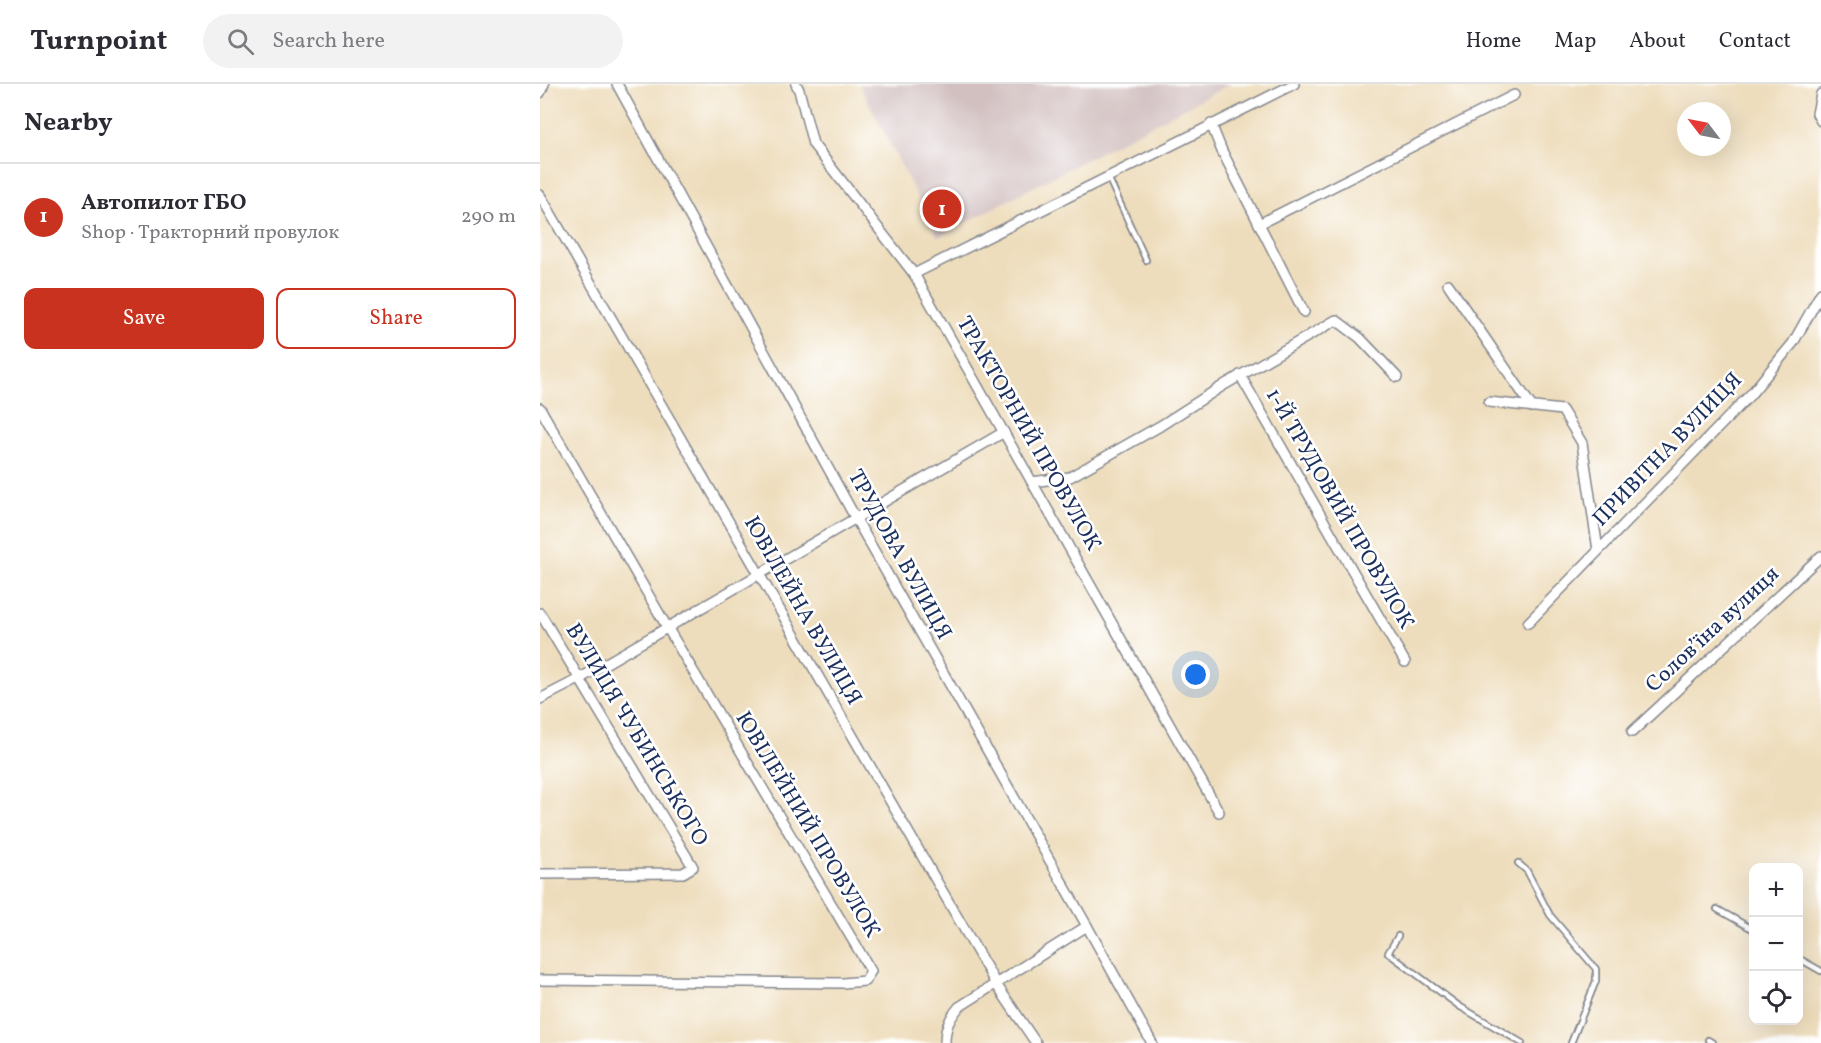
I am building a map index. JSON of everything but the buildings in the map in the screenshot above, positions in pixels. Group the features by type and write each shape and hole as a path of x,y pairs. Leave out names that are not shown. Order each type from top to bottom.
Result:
{"street":[{"path":"540,93 544,84"},
{"name":"ТРУДОВА ВУЛИЦЯ","path":"617,84 856,519 1088,926 1152,1043"},
{"name":"ТРАКТОРНИЙ ПРОВУЛОК","path":"796,84 813,144 914,274 1219,812"},
{"path":"914,274 1294,84"},
{"path":"1821,94 1817,114 1821,122"},
{"path":"1259,224 1514,95"},
{"path":"1211,124 1222,151 1304,312"},
{"name":"ЮВІЛЕЙНА ВУЛИЦЯ","path":"540,195 996,984 1036,1043"},
{"path":"1448,284 1532,406"},
{"name":"ПРИВІТНА ВУЛИЦЯ","path":"1528,623 1751,394 1792,343 1821,293"},
{"path":"1032,482 1070,477 1160,426 1239,375 1336,321 1360,338 1397,377"},
{"name":"1-Й ТРУДОВИЙ ПРОВУЛОК","path":"1239,375 1405,662"},
{"path":"1489,402 1562,410 1582,443 1598,550"},
{"name":"ЮВІЛЕЙНИЙ ПРОВУЛОК","path":"540,408 871,971 865,981 843,982 540,980"},
{"path":"540,699 579,679 1004,432"},
{"name":"Соловʼїна вулиця","path":"1632,732 1821,556"},
{"name":"ВУЛИЦЯ ЧУБИНСЬКОГО","path":"540,613 693,867 683,873 540,874"},
{"path":"945,1043 949,1018 958,1007 1088,926"}],"lane":[{"path":"1108,177 1146,260"},
{"path":"1518,863 1527,872 1550,915 1596,969 1596,981 1571,1043"},
{"path":"1717,909 1749,927"},
{"path":"1398,936 1388,952 1459,1006 1522,1043"},
{"path":"1803,961 1821,971"}],"shaded area":[{"path":"859,84 1230,84 938,237"}],"place":[{"name":"Автопилот ГБО","path":"942,209"}]}
